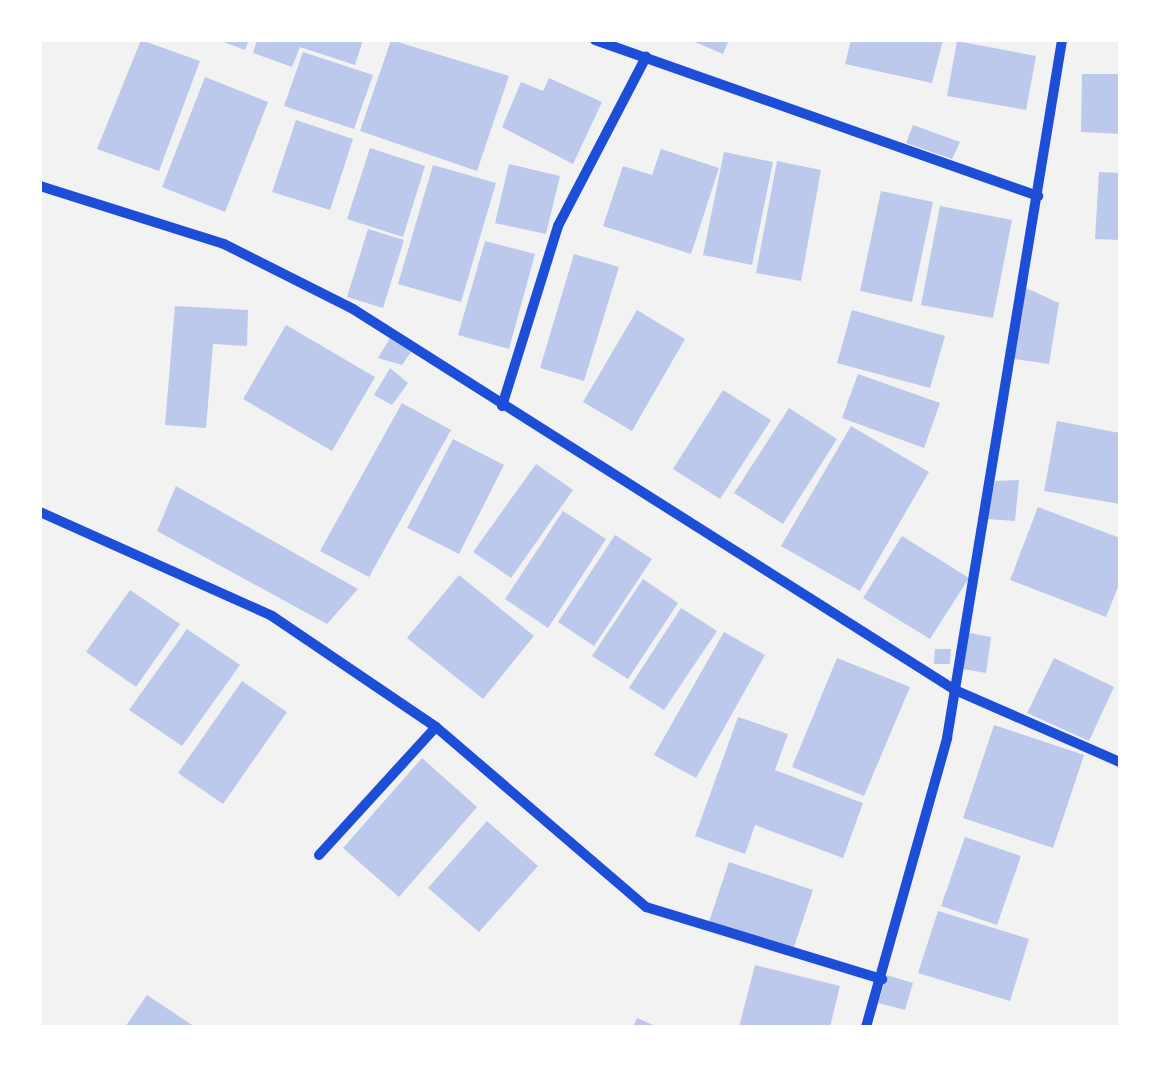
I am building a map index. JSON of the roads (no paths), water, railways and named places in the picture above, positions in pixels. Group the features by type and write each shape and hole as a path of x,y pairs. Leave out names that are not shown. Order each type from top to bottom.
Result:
{"street":[{"path":"595,40 1038,196"},
{"path":"866,1027 955,690 1062,40"},
{"path":"502,406 558,226 646,57"},
{"path":"40,186 224,244 353,309 955,690 1120,762"},
{"path":"40,512 272,616 436,727 646,907 882,978"},
{"path":"319,855 436,727"}]}
